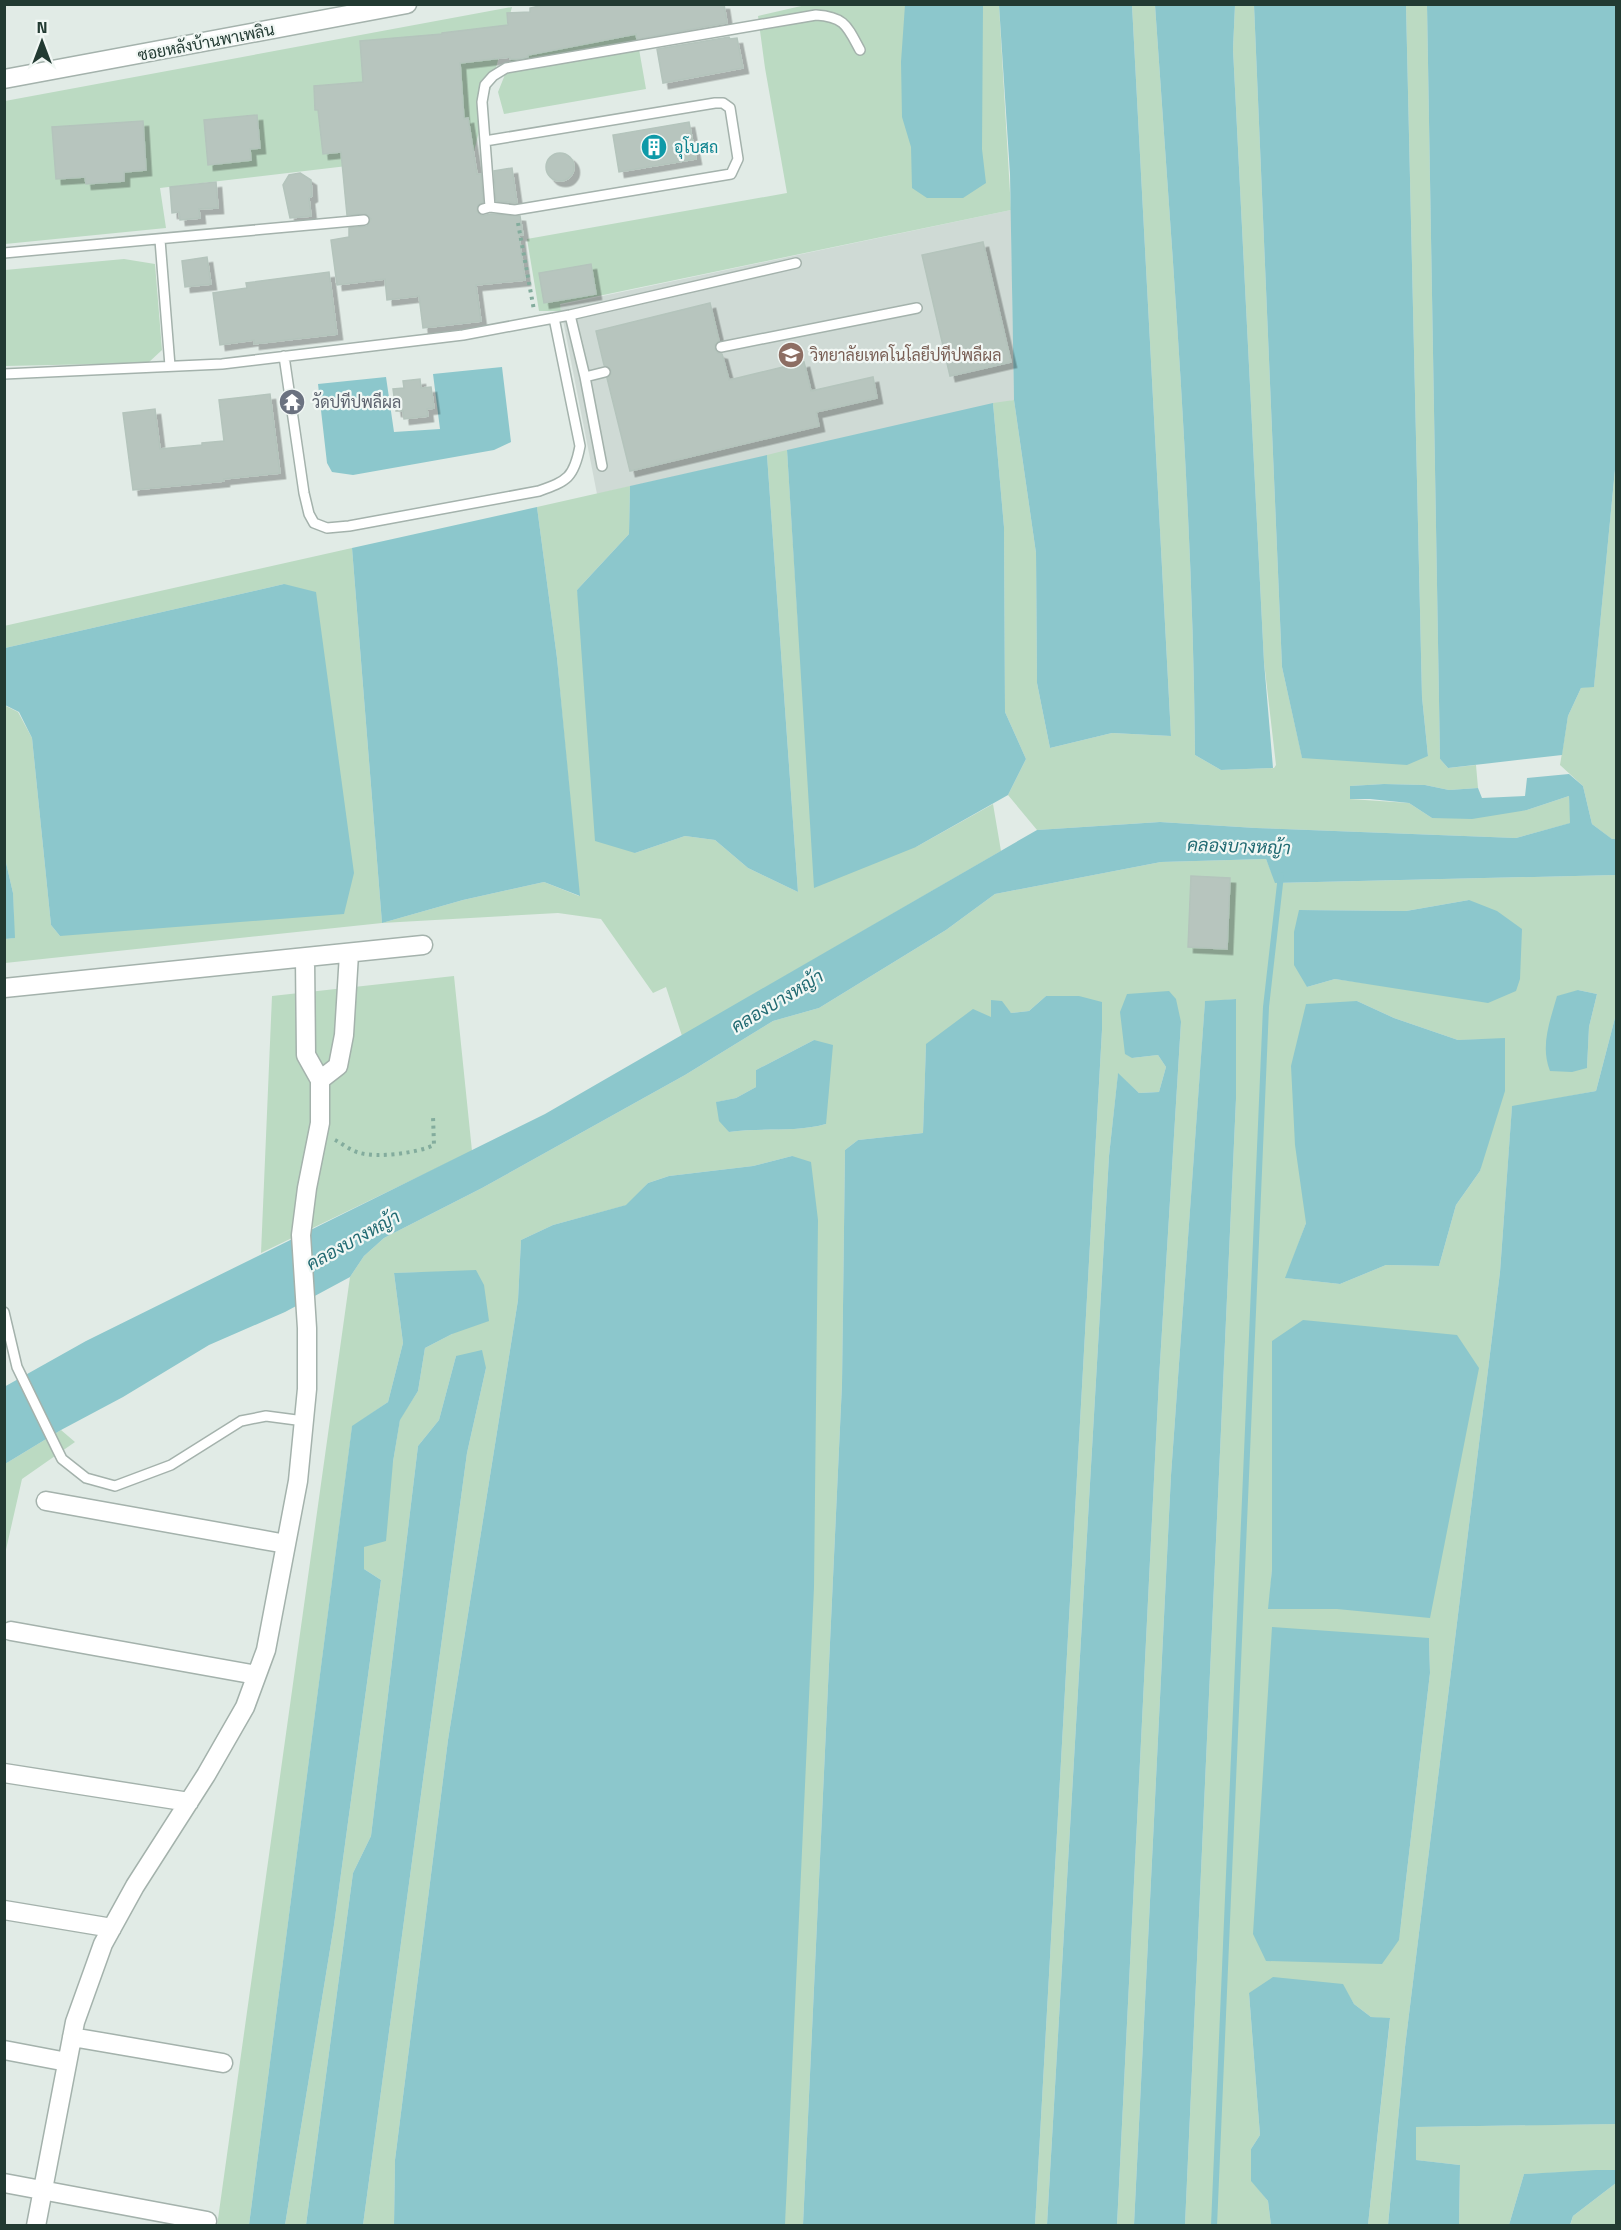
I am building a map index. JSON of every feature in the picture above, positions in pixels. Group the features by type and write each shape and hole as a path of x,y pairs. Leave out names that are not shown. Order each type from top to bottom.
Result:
{"street":[{"name":"ซอยหลังบ้านพาเพลิน","path":"4,79 407,4"},
{"path":"4,988 423,945"},
{"path":"320,1080 338,1066 344,1035 349,954"},
{"path":"36,2226 75,2022 103,1944 135,1886 189,1803 244,1707 266,1650 298,1481 306,1389 306,1328 301,1235 306,1188 319,1130 320,1080 306,1054 305,958"},
{"path":"46,1501 286,1544"},
{"path":"11,1631 256,1676"},
{"path":"4,1773 189,1803"},
{"path":"4,1910 112,1929"},
{"path":"72,2037 223,2063"},
{"path":"4,2050 67,2062"},
{"path":"4,2183 207,2221"}],"lane":[{"path":"485,141 723,103 730,108 738,159 731,174 515,210 487,208 482,102 485,85 493,76 506,68 816,15 834,16 845,24 860,50"},
{"path":"4,253 364,220"},
{"path":"160,240 170,366"},
{"path":"4,374 222,364 463,335 570,315 796,263"},
{"path":"721,347 917,308"},
{"path":"570,315 585,377 602,466"},
{"path":"284,356 309,514 314,523 327,528 349,526 538,491 564,482 577,463 580,446 554,318"},
{"path":"585,377 605,372"},
{"path":"4,1312 18,1370 57,1449 62,1459 86,1478 115,1486 171,1465 241,1421 266,1416 304,1421"}],"path":[{"path":"515,210 537,322"},
{"path":"319,1130 360,1154 390,1154 423,1150 434,1145 433,1116"}],"shaded area":[{"name":"วิทยาลัยเทคโนโลยีปทีปพลีผล","path":"1011,210 1014,400 597,494 560,305"}],"green space":[{"path":"810,4 999,5 1011,210 560,304 561,311 539,311 527,239 787,193 758,16"},
{"path":"1132,5 1155,5 1186,473 1195,755 1221,770 1274,768 1276,765 1264,662 1233,49 1235,5 1254,5 1282,667 1302,757 1331,759 1428,756 1422,697 1406,5 1427,5 1440,759 1448,768 1476,765 1478,788 1449,790 1425,785 1384,784 1350,786 1350,799 1409,803 1432,818 1527,810 1569,796 1571,823 1516,838 1160,822 1037,830 1008,795 1026,759 1005,712 1004,527 993,403 1014,400 1036,553 1037,683 1050,748 1112,733 1171,736"},
{"path":"512,7 474,151 160,188 166,228 5,244 5,101"},
{"path":"636,32 646,89 504,114 498,92 514,52"},
{"path":"124,259 155,264 162,350 148,363 5,366 5,270"},
{"path":"787,450 798,624 916,847 993,804 1001,851 682,1036 666,987 653,993 601,919 558,913 382,923 463,900 544,882 579,896 557,658 537,507 630,486 629,534 577,590 635,853 685,836 715,840 748,868 798,892 767,455"},
{"path":"1616,459 1616,839 1613,840 1592,824 1583,786 1560,765 1568,716 1581,688 1594,686"},
{"path":"352,548 382,923 5,963 5,939 14,938 13,893 4,854 4,705 18,712 32,738 51,925 60,936 284,584 5,648 4,626"},
{"path":"1266,859 1276,883 1616,875 1616,1014 1596,1091 1512,1107 1500,1272 1405,2047 1388,2225 1368,2225 1390,2019 1371,2017 1354,2004 1342,1984 1249,1993 1260,2135 1251,2149 1251,2180 1268,2201 1271,2225 1185,2225 1236,1099 1235,999 1205,1002 1171,1475 1134,2225 1117,2225 1159,1379 1181,1022 1132,1058 1158,1055 1166,1067 1159,1092 1139,1093 1118,1074 1109,1156 1047,2225 1035,2225 1102,1030 1079,996 1046,996 1029,1011 1011,1013 991,1000 991,1018 926,1045 923,1133 858,1140 845,1150 842,1384 803,2225 785,2225 792,1156 753,1166 669,1176 648,1183 627,1205 553,1225 521,1240 518,1300 448,1740 395,2160 394,2225 363,2225 467,1453 486,1368 456,1356 439,1420 418,1446 371,1836 353,1873 306,2225 285,2225 334,1925 381,1580 364,1569 364,1547 393,1462 400,1419 418,1391 425,1348 452,1334 476,1271 394,1273 403,1343 388,1402 352,1427 249,2225 217,2226 350,1277 364,1256 384,1238 482,1188 685,1075 773,1021 819,1008 946,930 995,894 1161,862","holes":["1469,900 1379,985 1335,979 1307,987 1300,910 1406,911","1578,990 1597,994 1589,1027 1587,1068","1357,1001 1394,1018 1458,1040 1505,1039 1480,1171 1456,1205 1439,1266 1386,1265 1340,1284 1286,1278 1306,1223","814,1040 826,1108 826,1124 802,1128 729,1132 717,1102 736,1098 756,1087 756,1070","1272,1569 1337,1609 1269,1609","1429,1638 1430,1673 1399,1940"]},
{"path":"454,976 472,1151 261,1253 272,996"},
{"path":"61,1430 75,1442 22,1479 5,1554 5,1464"},
{"path":"1616,2124 1616,2170 1524,2174 1509,2225 1459,2225 1460,2165 1415,2160 1415,2127"},
{"path":"1616,2183 1616,2225 1570,2226 1573,2216"}],"water":[{"path":"905,5 983,5 982,149 986,183 963,198 927,198 912,188 911,147 902,117 901,62"},
{"path":"999,5 1132,5 1171,736 1112,733 1050,748 1037,683 1036,553 1014,400 1010,174"},
{"path":"1155,5 1235,5 1233,49 1264,662 1273,768 1221,770 1195,755 1186,473"},
{"path":"1254,5 1406,5 1422,697 1428,756 1407,765 1302,758 1282,667"},
{"path":"1427,5 1616,5 1616,459 1594,687 1581,688 1568,716 1562,755 1448,768 1440,759"},
{"path":"502,367 511,442 494,450 353,475 332,472 327,463 318,384 386,377 394,432 440,429 433,374"},
{"path":"993,403 1004,527 1005,712 1026,759 1008,795 916,847 814,888 787,450"},
{"path":"767,455 798,892 748,868 715,840 685,836 635,853 595,841 577,590 629,534 630,486"},
{"path":"537,507 557,658 580,896 544,882 463,900 382,923 352,548"},
{"path":"284,584 316,592 354,873 344,914 60,936 51,925 32,738 19,712 5,705 5,648"},
{"name":"คลองบางหญ้า","path":"1569,774 1583,786 1592,824 1612,839 1616,839 1616,875 1275,883 1266,859 1161,862 995,894 946,930 819,1008 773,1021 685,1075 482,1188 384,1238 364,1256 350,1277 285,1312 209,1345 5,1464 4,1387 86,1341 545,1114 1037,830 1160,822 1516,838 1570,823 1569,796 1527,810 1472,819 1432,818 1409,803 1350,799 1350,786 1384,784 1425,785 1449,790 1478,788 1482,798 1525,796 1527,778"},
{"path":"4,854 13,893 15,938 5,939"},
{"path":"1469,900 1497,911 1522,929 1520,979 1516,991 1488,1003 1335,979 1307,987 1294,965 1294,932 1299,910 1406,911"},
{"path":"1578,990 1597,994 1589,1027 1587,1068 1572,1072 1550,1071 1546,1043 1557,996"},
{"path":"1169,991 1176,999 1181,1022 1159,1379 1117,2225 1047,2225 1109,1156 1118,1073 1139,1093 1159,1092 1166,1067 1158,1055 1132,1058 1125,1054 1120,1012 1127,994"},
{"path":"1046,996 1079,996 1102,1002 1102,1030 1035,2225 803,2225 842,1384 845,1150 858,1140 923,1133 926,1044 973,1009 991,1017 991,1000 1002,1001 1011,1013 1029,1011"},
{"path":"1236,999 1236,1099 1185,2225 1134,2225 1171,1475 1205,1001"},
{"path":"1357,1001 1394,1018 1458,1040 1505,1038 1505,1091 1480,1171 1456,1205 1439,1266 1386,1265 1340,1284 1285,1278 1306,1223 1295,1145 1291,1066 1306,1004"},
{"path":"1616,1014 1616,2124 1416,2127 1416,2160 1460,2165 1459,2225 1388,2225 1405,2047 1500,1272 1512,1106 1596,1091"},
{"path":"814,1040 833,1045 826,1124 802,1128 729,1132 719,1121 716,1102 736,1098 756,1087 756,1070"},
{"path":"792,1156 811,1162 818,1220 814,1587 785,2225 394,2225 395,2160 448,1740 518,1300 521,1240 553,1225 626,1205 648,1183 669,1176 753,1166"},
{"path":"476,1270 484,1285 489,1321 452,1334 425,1348 418,1391 400,1420 393,1462 386,1541 364,1547 364,1569 381,1580 334,1925 285,2225 249,2225 352,1426 388,1402 403,1343 394,1273"},
{"path":"1303,1320 1457,1335 1479,1368 1430,1618 1337,1609 1268,1609 1272,1569 1272,1341"},
{"path":"482,1350 486,1368 467,1453 363,2225 306,2225 353,1873 371,1836 418,1446 439,1420 456,1356"},
{"path":"1272,1627 1429,1638 1430,1673 1399,1940 1382,1964 1266,1961 1253,1934"},
{"path":"1273,1977 1343,1984 1354,2004 1371,2017 1390,2018 1368,2225 1271,2225 1268,2201 1251,2181 1251,2149 1260,2135 1249,1993"},
{"path":"1616,2170 1616,2183 1573,2216 1570,2225 1509,2225 1524,2174"}],"building":[{"path":"548,4 724,4 727,23 637,39 636,34 528,55 520,59 510,59 510,57 460,63 464,119 468,118 477,174 481,174 483,202 478,205 477,211 482,216 491,214 520,216 523,235 519,235 525,280 476,285 481,321 423,328 419,296 387,300 385,279 337,285 331,240 349,237 349,228 367,226 371,219 366,214 347,215 341,152 323,154 318,110 315,110 314,86 363,82 360,41 442,34 508,25 507,13 530,12 530,8"},
{"path":"729,37 730,39 737,38 743,68 663,83 657,49"},
{"path":"257,115 260,148 250,149 251,160 208,165 204,120"},
{"path":"143,121 146,170 124,172 124,181 86,184 85,177 56,179 52,127"},
{"name":"อุโบสถ","path":"689,122 696,159 619,172 613,135"},
{"path":"560,153 570,157 574,167 570,177 560,181 550,177 546,167 550,157"},
{"path":"512,168 517,203 496,201 494,171"},
{"path":"300,173 311,180 312,196 309,198 311,216 290,218 283,185 289,175"},
{"path":"216,182 218,208 199,209 200,218 180,220 179,212 172,213 170,187"},
{"path":"983,242 1011,362 950,376 922,255"},
{"path":"207,257 211,284 185,287 182,261"},
{"path":"591,264 596,294 544,303 539,273"},
{"path":"329,272 337,334 254,344 254,340 220,345 213,293 247,288 246,283"},
{"path":"710,303 719,341 715,344 715,349 722,354 729,380 804,362 811,391 873,377 877,398 816,412 819,426 630,471 607,378 611,370 604,365 596,331"},
{"path":"420,379 421,388 431,387 434,408 427,409 428,416 404,419 403,411 396,411 393,389 404,388 403,381"},
{"path":"270,394 280,473 133,490 123,413 155,409 160,449 202,445 202,443 224,441 219,400"},
{"path":"1191,876 1230,878 1227,949 1188,947"}],"waterway":[{"path":"1214,2226 1266,1007 1281,875"}],"place":[{"name":"อุโบสถ","path":"654,147"},
{"name":"วิทยาลัยเทคโนโลยีปทีปพลีผล","path":"791,355"},
{"name":"วัดปทีปพลีผล","path":"292,402"}]}
